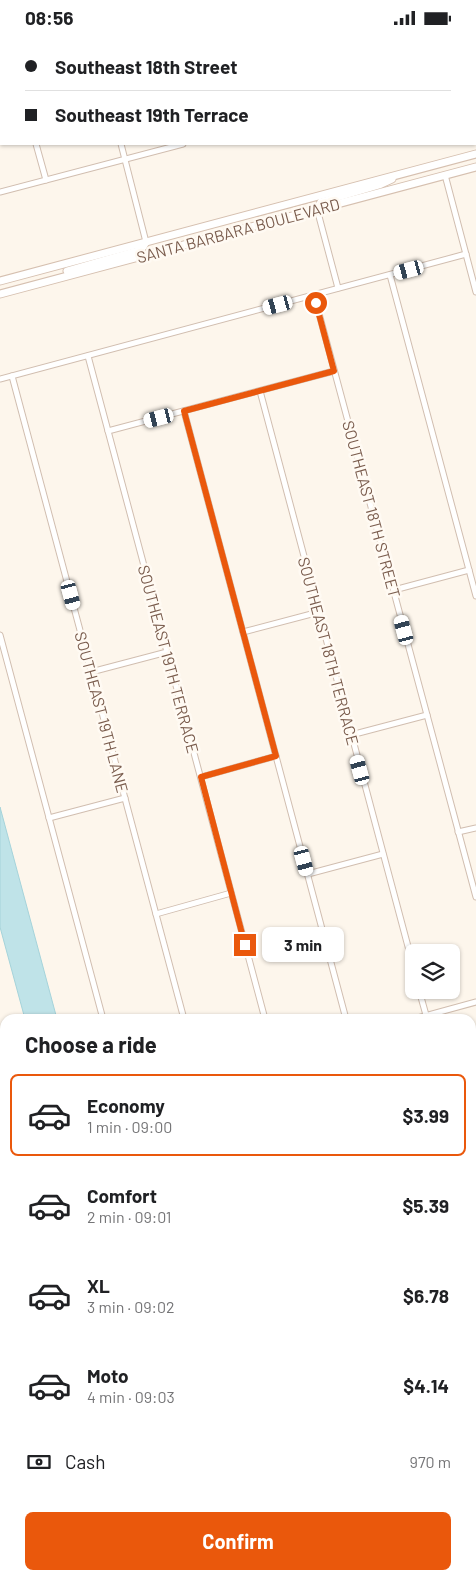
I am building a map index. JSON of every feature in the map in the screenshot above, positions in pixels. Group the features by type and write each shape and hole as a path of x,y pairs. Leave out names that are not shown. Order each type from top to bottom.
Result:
{"main road":[{"name":"SANTA BARBARA BOULEVARD","path":"0,281 476,154"},
{"name":"SANTA BARBARA BOULEVARD","path":"0,294 476,167"},
{"path":"317,209 321,202 379,185 403,173"},
{"path":"59,277 76,268 137,251 146,242"}],"street":[{"path":"36,145 46,180"},
{"path":"121,145 146,242"},
{"path":"0,192 179,145"},
{"path":"445,175 476,292"},
{"path":"317,209 338,288"},
{"path":"0,379 466,254"},
{"path":"390,275 476,596"},
{"name":"SOUTHEAST 18TH STREET","path":"314,295 476,897"},
{"name":"SOUTHEAST 19TH TERRACE","path":"88,356 264,1014"},
{"path":"108,431 334,371"},
{"name":"SOUTHEAST 19TH LANE","path":"12,376 183,1014"},
{"name":"SOUTHEAST 18TH TERRACE","path":"260,391 407,944"},
{"path":"184,411 345,1014"},
{"path":"394,590 469,570"},
{"path":"243,632 318,612"},
{"path":"0,635 102,1014"},
{"path":"91,672 167,652"},
{"path":"351,735 427,715"},
{"path":"201,777 276,756"},
{"path":"49,818 125,798"},
{"path":"458,832 476,828"},
{"path":"308,874 383,854"},
{"path":"156,914 231,893"},
{"path":"422,999 426,1014"},
{"path":"430,1014 476,1002"}],"water":[{"path":"0,807 56,1014 24,1014 0,927"}],"route":[{"path":"245,945 201,777 276,756 184,411 334,371 316,303"}]}
